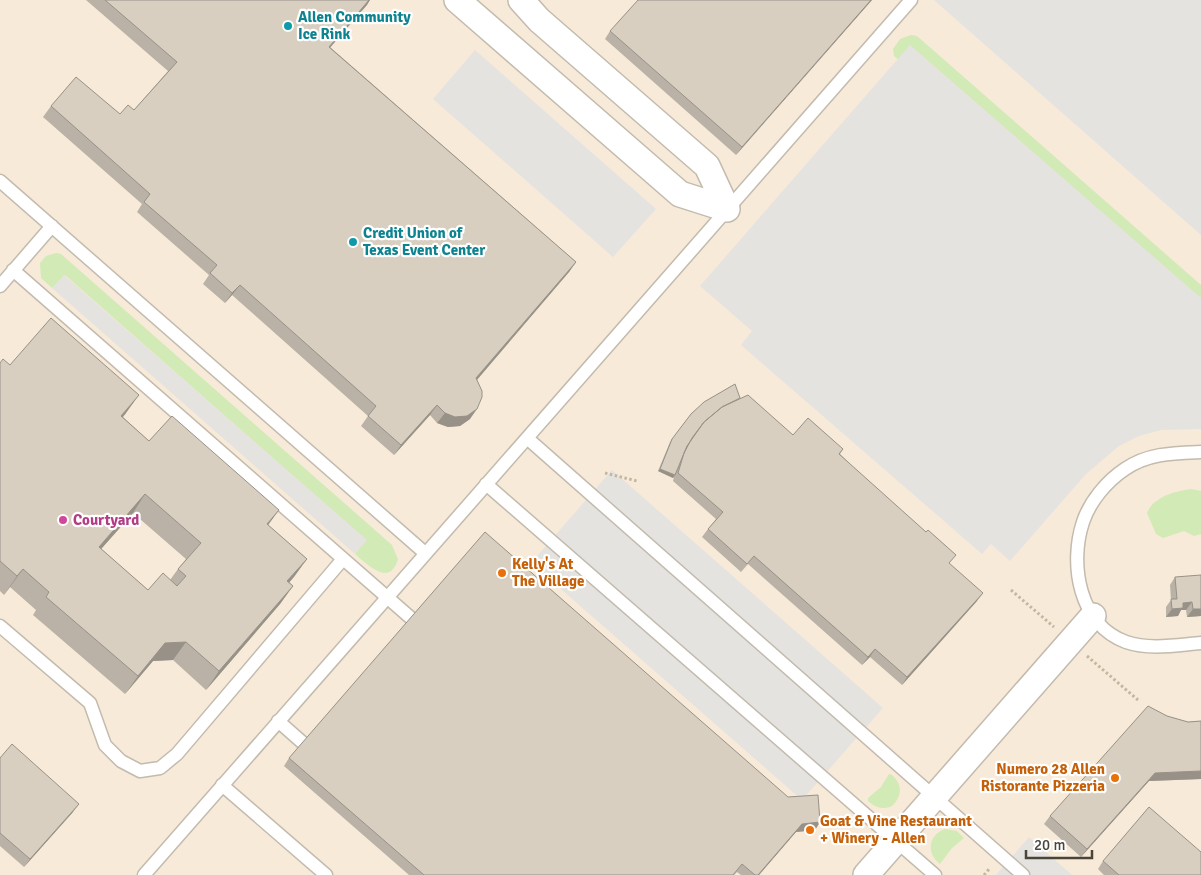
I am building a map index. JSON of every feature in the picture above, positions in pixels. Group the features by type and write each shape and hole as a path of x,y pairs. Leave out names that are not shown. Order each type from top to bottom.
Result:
{"street":[{"path":"457,0 680,194 728,209"},
{"path":"521,0 539,20 707,166 728,209"},
{"path":"866,875 1092,616"}],"lane":[{"path":"144,875 911,0"},
{"path":"0,181 426,553"},
{"path":"0,286 52,226"},
{"path":"13,270 412,619"},
{"path":"527,438 1023,875"},
{"path":"1201,452 1168,452 1139,461 1110,481 1095,499 1084,521 1078,545 1077,562 1082,595 1092,616 1107,632 1134,644 1144,646 1201,643"},
{"path":"486,484 935,875"},
{"path":"0,626 90,703 105,745 121,761 140,771 160,768 177,754 343,559"},
{"path":"278,721 303,743"},
{"path":"222,785 326,875"}],"path":[{"path":"605,473 637,481"}],"shaded area":[{"path":"0,0 1201,0 1201,875 0,875"},
{"path":"934,0 1201,0 1201,235"},
{"path":"910,45 1201,298 1201,429 1161,430 1139,436 1119,446 1086,474 1010,561 991,544 982,554 741,345 752,331 700,286"},
{"path":"475,50 656,209 613,257 433,99"},
{"path":"64,275 367,540 355,554 52,288"},
{"path":"612,470 883,708 802,800 531,563"},
{"path":"1029,837 1072,875 996,875"}],"green space":[{"path":"911,35 917,36 1201,285 1201,298 894,56 893,49 900,39"},
{"path":"56,253 61,254 392,545 398,559 394,568 390,572 378,571 355,554 366,540 65,275 52,288 41,278 40,263 46,256"},
{"path":"1191,489 1201,491 1201,534 1194,536 1184,531 1163,538 1156,534 1147,513 1150,507 1166,496"},
{"path":"889,774 898,783 900,790 898,798 892,806 885,808 876,807 868,801 868,798 881,787"},
{"path":"945,829 957,831 964,838 952,848 940,864 932,855 931,845 935,835"}],"building":[{"name":"Credit Union of Texas Event Center","path":"105,0 369,0 329,47 576,262 476,378 482,391 482,397 477,409 467,416 455,417 445,413 437,405 401,445 368,416 376,406 240,285 232,293 210,273 217,265 144,202 150,194 51,106 76,77 120,114 128,105 134,110 177,62"},
{"path":"638,0 871,0 742,147 610,31"},
{"name":"Courtyard","path":"51,318 139,395 121,416 149,441 172,416 279,510 267,524 307,559 287,581 293,586 219,671 186,642 165,643 138,676 46,597 49,592 23,569 17,576 0,561 0,363 3,359 10,365","holes":["145,494 201,543 178,569 186,576 177,586 163,573 148,590 99,547"]},
{"path":"735,384 740,398 722,407 704,422 687,446 675,475 660,469 672,439 691,414 704,402"},
{"path":"748,395 793,435 808,418 843,449 839,454 926,532 928,530 956,555 949,563 983,593 907,677 875,649 868,657 754,556 747,564 708,529 723,512 678,473 684,453 704,422 722,407"},
{"path":"485,532 788,797 818,795 820,822 802,824 758,875 755,875 742,864 733,875 424,875 289,758"},
{"path":"1201,575 1201,609 1193,609 1192,602 1183,603 1183,608 1172,609 1171,599 1177,599 1175,577"},
{"path":"1148,706 1167,716 1188,722 1201,721 1201,771 1155,773 1087,849 1050,816"},
{"path":"12,744 79,804 30,859 0,833 0,758"},
{"path":"1149,807 1201,852 1201,875 1119,875 1103,861"}],"place":[{"name":"Allen Community Ice Rink","path":"288,26"},
{"name":"Credit Union of Texas Event Center","path":"353,242"},
{"name":"Courtyard","path":"63,520"},
{"name":"Kelly's At The Village","path":"502,573"},
{"name":"Numero 28 Allen Ristorante Pizzeria","path":"1115,778"},
{"name":"Goat & Vine Restaurant + Winery - Allen","path":"810,830"}]}
